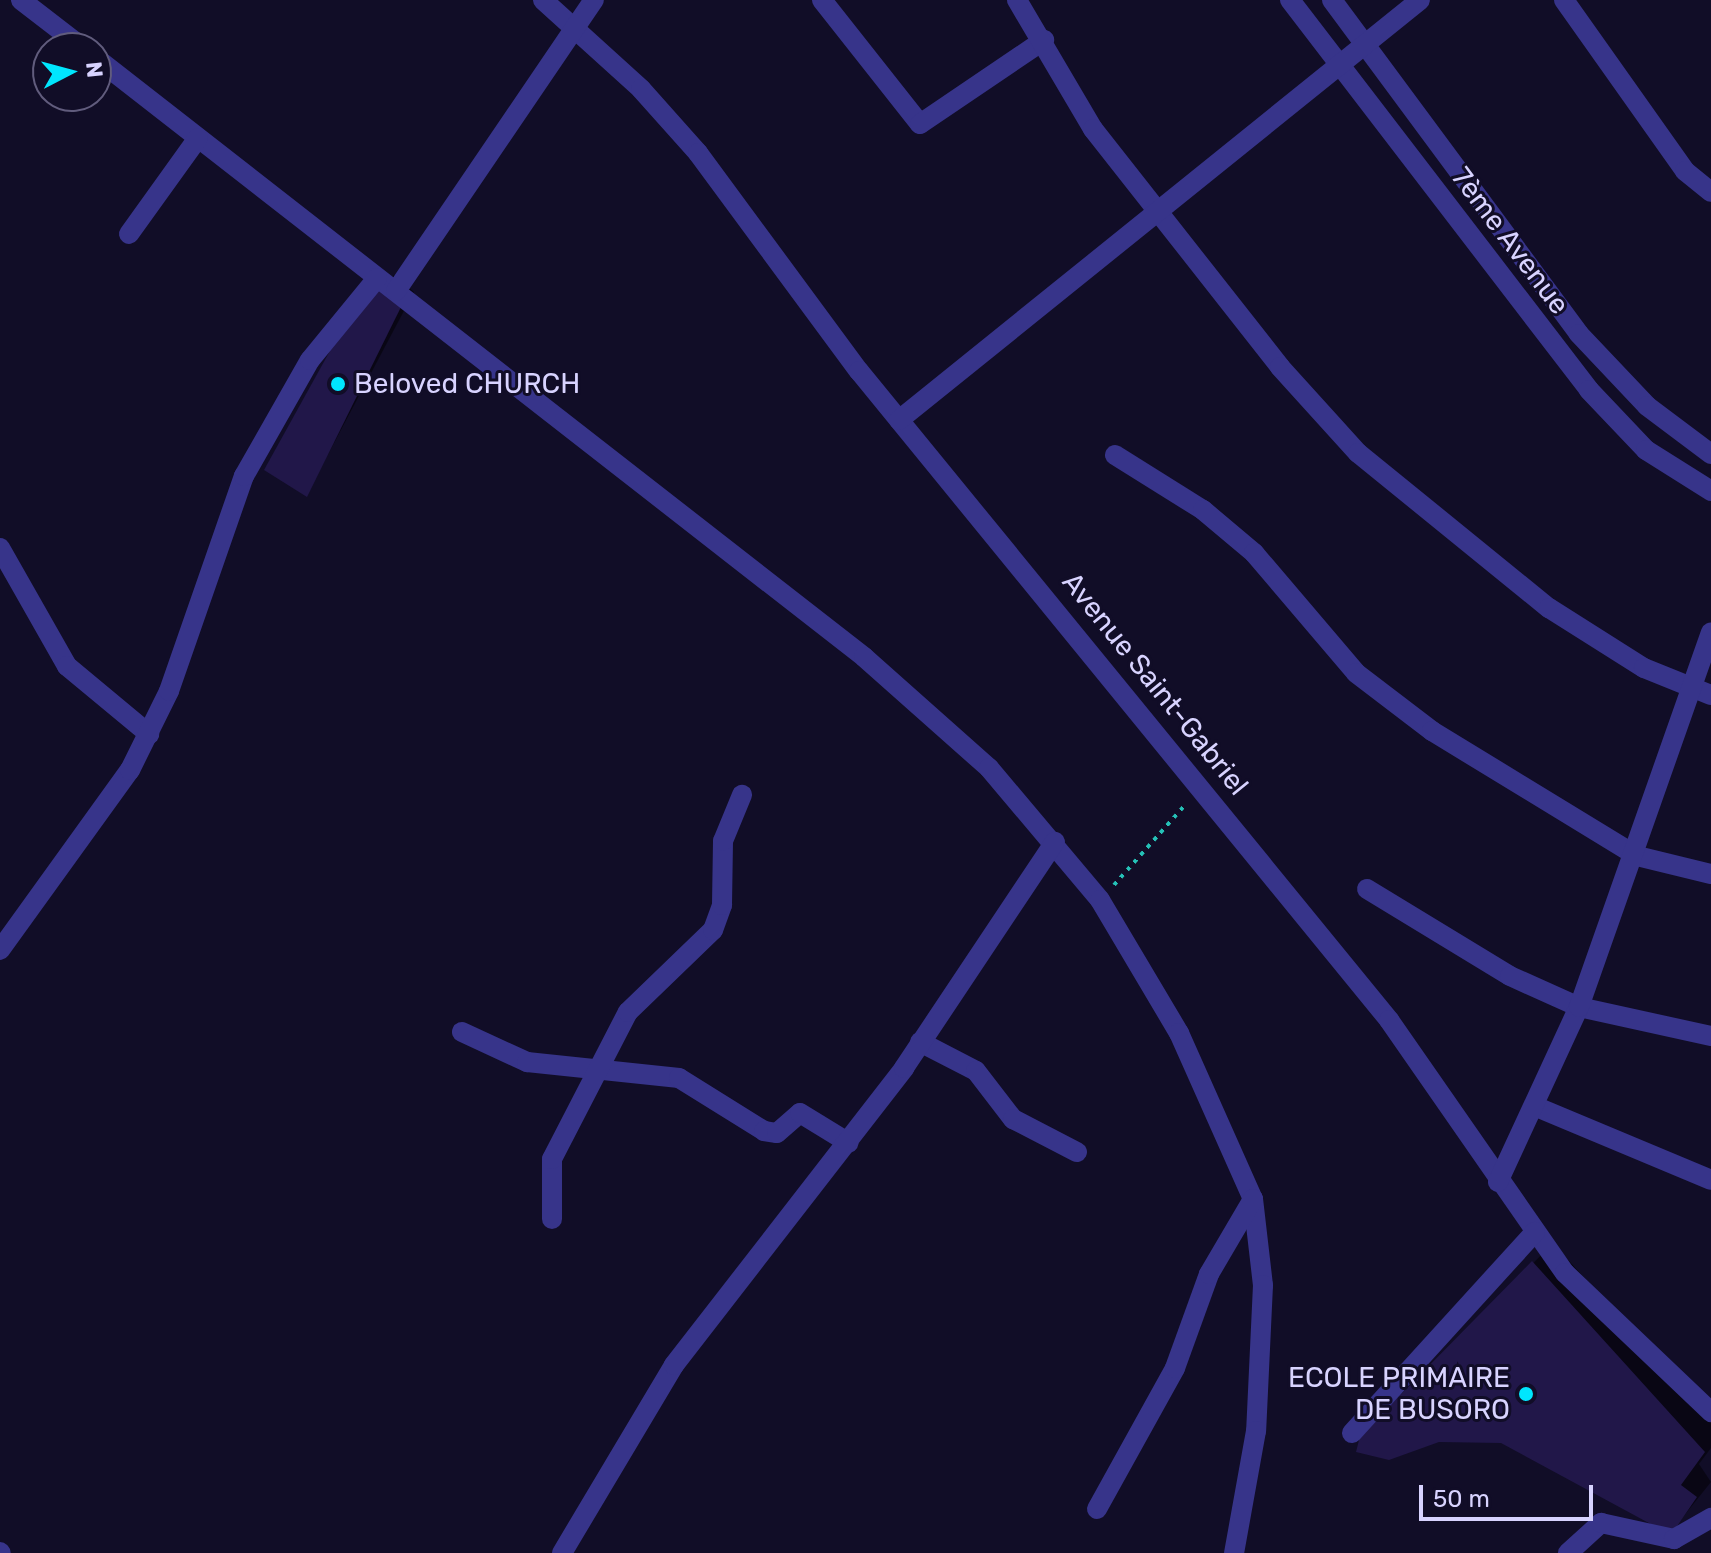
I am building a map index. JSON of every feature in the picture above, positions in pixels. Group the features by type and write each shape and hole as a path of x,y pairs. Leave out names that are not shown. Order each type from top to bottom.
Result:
{"street":[{"path":"21,0 62,32"},
{"path":"396,291 594,0"},
{"path":"822,0 920,124 1044,40"},
{"path":"1017,0 1044,40 1093,129 1358,453 1549,608 1701,693"},
{"name":"7ème Avenue","path":"1290,0 1589,390 1646,450 1711,491"},
{"name":"7ème Avenue","path":"1332,0 1579,334 1647,406 1711,454"},
{"path":"899,420 1155,208 1420,0"},
{"path":"1564,0 1685,171 1711,192"},
{"name":"Avenue Saint-Gabriel","path":"553,3 698,153 899,420 1203,786 1389,1020 1535,1232 1626,1336 1711,1412"},
{"path":"112,71 864,657 989,768 1055,842 1100,900 1179,1033 1253,1199 1263,1285 1256,1431 1234,1553"},
{"path":"129,234 198,138"},
{"path":"0,950 80,844 149,734 244,476 310,360 377,278"},
{"path":"1115,455 1203,510 1254,553 1382,692 1509,783 1637,856 1711,874"},
{"path":"0,548 67,666 149,734"},
{"path":"1498,1182 1539,1108 1701,693 1711,633"},
{"path":"552,1219 552,1159 628,1012 713,930 722,905 723,841 742,795"},
{"path":"562,1553 674,1365 849,1143 1055,842"},
{"path":"1367,889 1510,976 1579,1007 1711,1036"},
{"path":"462,1032 506,1056 597,1072 679,1078 764,1131 777,1133 800,1113 849,1143"},
{"path":"920,1042 976,1071 1013,1119 1077,1152"},
{"path":"1539,1108 1711,1180"},
{"path":"1097,1509 1175,1368 1209,1274 1253,1199"},
{"path":"1352,1433 1535,1232"},
{"path":"1568,1553 1601,1523 1676,1546 1711,1518"}],"path":[{"path":"1100,900 1203,786"}],"building":[{"name":"Beloved CHURCH","path":"379,286 402,305 307,497 264,470 331,349"},
{"name":"ECOLE PRIMAIRE DE BUSORO","path":"1532,1261 1705,1452 1681,1485 1697,1497 1671,1535 1501,1443 1439,1442 1389,1460 1356,1452 1360,1436"}],"place":[{"name":"Beloved CHURCH","path":"338,384"},
{"name":"ECOLE PRIMAIRE DE BUSORO","path":"1526,1394"}]}
